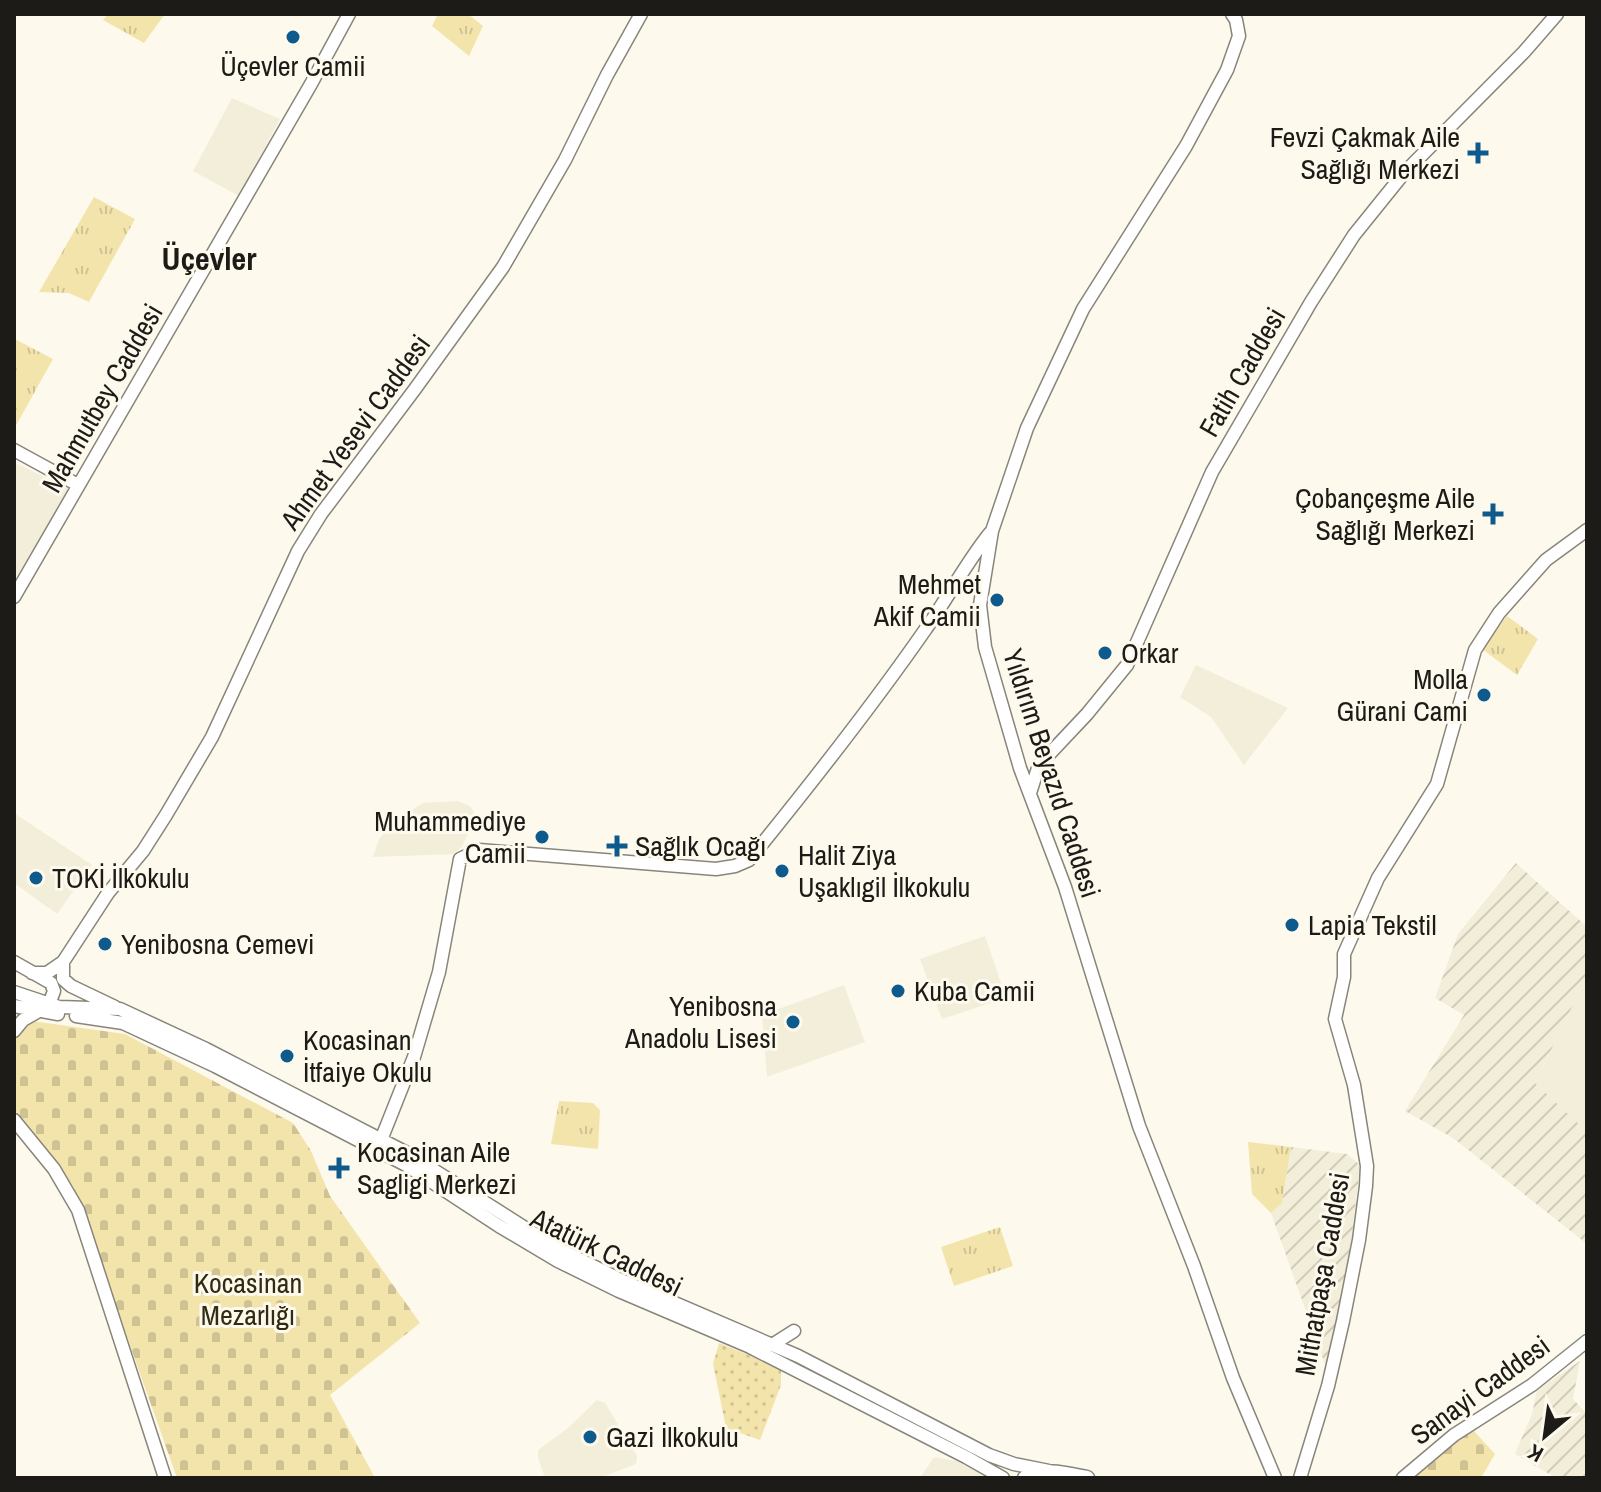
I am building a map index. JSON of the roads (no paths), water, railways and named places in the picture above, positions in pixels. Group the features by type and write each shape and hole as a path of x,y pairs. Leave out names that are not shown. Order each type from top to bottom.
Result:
{"main road":[{"name":"Mahmutbey Caddesi","path":"14,597 349,14"},
{"name":"Ahmet Yesevi Caddesi","path":"63,962 108,893 143,851 190,777 226,708 298,551 321,514 503,267 565,160 641,14"},
{"name":"Yıldırım Beyazıd Caddesi","path":"1232,14 1239,36 1227,70 1193,134 1071,332 1027,428 992,531 980,605 985,647 1020,768 1065,887 1139,1126 1194,1266 1233,1378 1275,1478"},
{"name":"Fatih Caddesi","path":"1030,793 1039,765 1127,665 1212,472 1311,302 1354,235 1404,173 1524,52 1557,14"},
{"path":"14,450 78,485"},
{"name":"Mithatpaşa Caddesi","path":"1300,1478 1325,1397 1343,1321 1366,1186 1367,1166 1354,1085 1335,1019 1344,977 1344,954 1378,878 1437,784 1475,650 1499,613 1546,560 1587,530"},
{"path":"381,1140 414,1057 439,972 460,859 479,850 716,869 749,860 927,628 969,559 992,531"},
{"path":"1020,768 1039,765"},
{"path":"14,962 51,983 54,991 51,999 23,1020 14,1031"},
{"path":"32,973 47,973 63,962"},
{"path":"63,962 63,979 116,1015"},
{"path":"14,992 41,1008"},
{"path":"14,1006 94,1010 116,1015 206,1049 407,1153 555,1247 621,1280 772,1345 989,1455 1014,1464 1087,1478"},
{"name":"Atatürk Caddesi","path":"116,1015 406,1165 558,1261 619,1291 748,1346 1003,1478"},
{"path":"14,1120 54,1169 78,1210 165,1478"},
{"path":"772,1345 794,1331"},
{"name":"Sanayi Caddesi","path":"1403,1478 1454,1435 1532,1385 1587,1341"},
{"path":"1025,1478 1036,1473 1052,1472"}],"place":[{"name":"Üçevler Camii","path":"293,37"},
{"name":"Fevzi Çakmak Aile Sağlığı Merkezi","path":"1478,153"},
{"name":"Çobançeşme Aile Sağlığı Merkezi","path":"1493,514"},
{"name":"Mehmet Akif Camii","path":"997,600"},
{"name":"Orkar","path":"1105,653"},
{"name":"Molla Gürani Cami","path":"1484,695"},
{"name":"Muhammediye Camii","path":"542,837"},
{"name":"Sağlık Ocağı","path":"617,846"},
{"name":"Halit Ziya Uşaklıgil İlkokulu","path":"782,871"},
{"name":"TOKİ İlkokulu","path":"36,878"},
{"name":"Lapia Tekstil","path":"1292,925"},
{"name":"Yenibosna Cemevi","path":"105,944"},
{"name":"Kuba Camii","path":"898,991"},
{"name":"Yenibosna Anadolu Lisesi","path":"793,1022"},
{"name":"Kocasinan İtfaiye Okulu","path":"287,1056"},
{"name":"Kocasinan Aile Sagligi Merkezi","path":"339,1168"},
{"name":"Gazi İlkokulu","path":"590,1437"}],"district":[{"name":"Üçevler","path":"209,258"}],"park label":[{"name":"Kocasinan Mezarlığı","path":"248,1299"}]}
